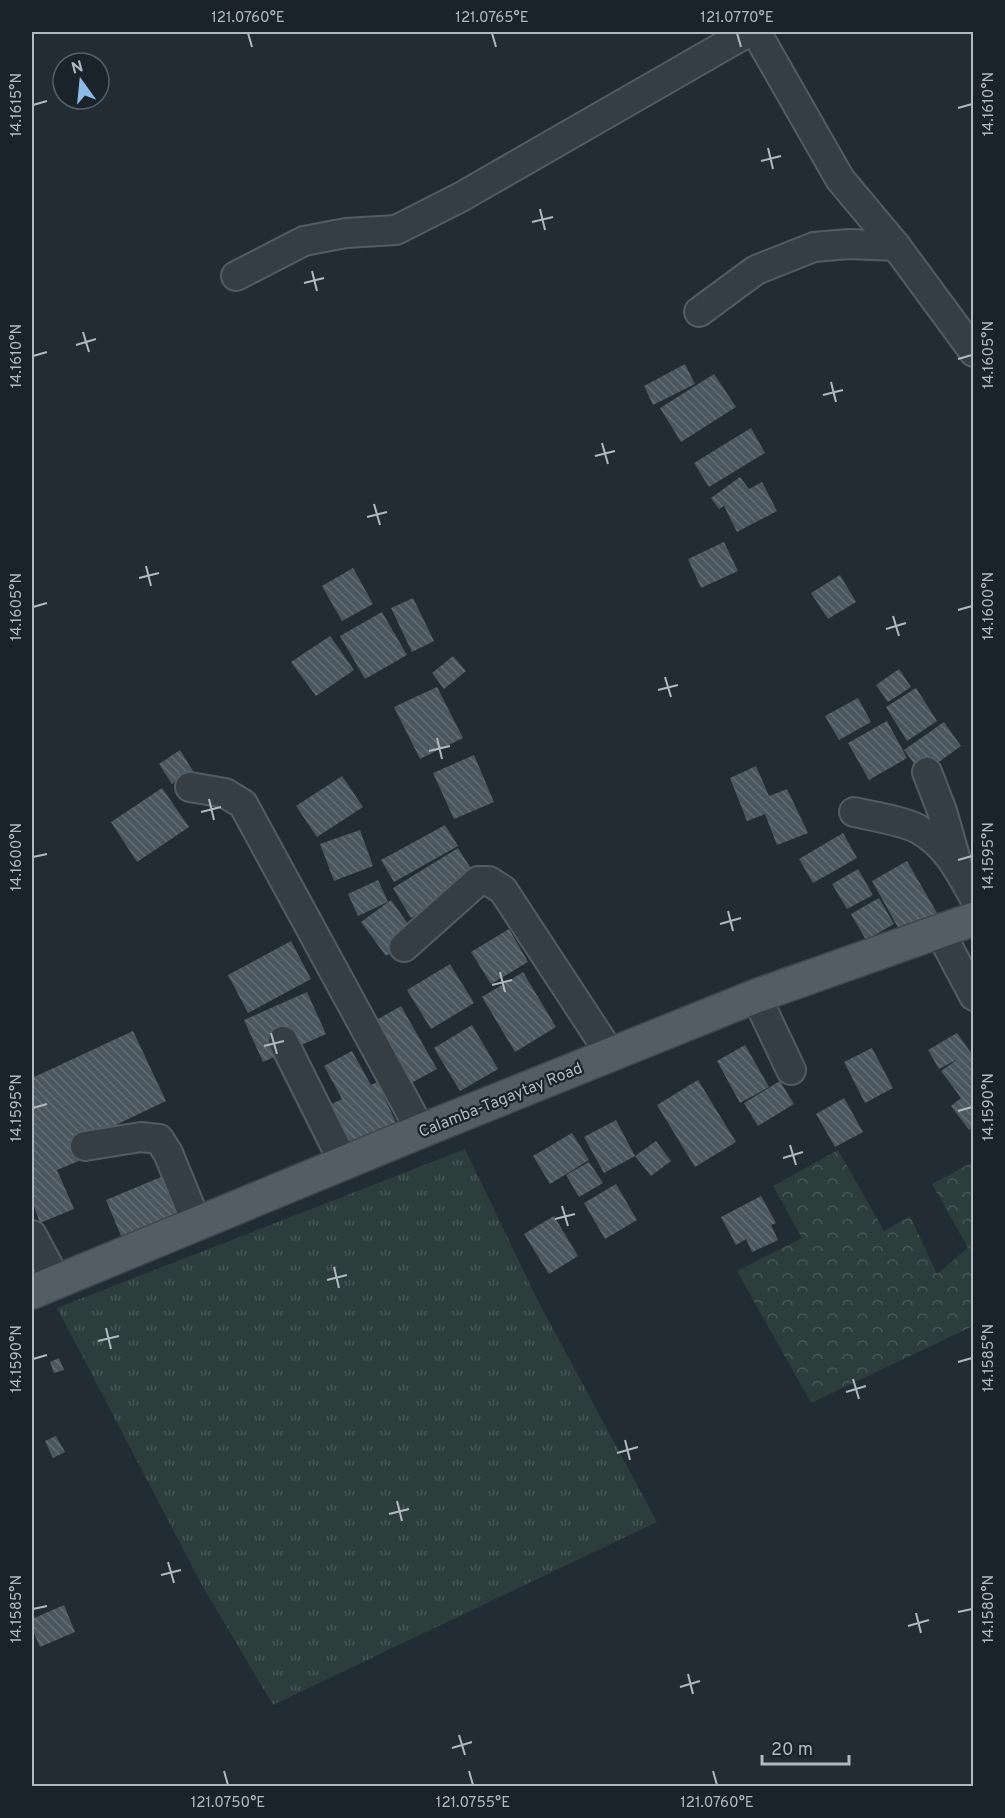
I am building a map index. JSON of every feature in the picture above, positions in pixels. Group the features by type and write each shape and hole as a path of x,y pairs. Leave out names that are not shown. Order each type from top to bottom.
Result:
{"main road":[{"name":"Calamba-Tagaytay Road","path":"44,1287 756,996 974,919"}],"street":[{"path":"236,276 304,241 346,233 396,230 461,197 748,32"},
{"path":"756,32 840,179 896,246 974,352"},
{"path":"699,312 756,270 814,247 849,244 896,246"},
{"path":"927,772 942,812 958,868"},
{"path":"190,787 225,793 243,804 421,1131"},
{"path":"854,812 917,828 943,847 974,897"},
{"path":"404,947 478,881 489,881 503,890 611,1055"},
{"path":"940,932 974,996"},
{"path":"756,996 791,1070"},
{"path":"283,1041 344,1163"},
{"path":"85,1146 141,1137 159,1139 168,1153 197,1224"},
{"path":"32,1235 44,1287"}],"green space":[{"path":"465,1149 537,1299 657,1522 273,1705 203,1587 57,1308"},
{"path":"838,1150 884,1231 910,1216 937,1274 968,1248 932,1184 973,1162 973,1326 811,1403 737,1271 802,1238 773,1186"}],"building":[{"path":"685,364 695,384 653,405 644,386"},
{"path":"714,374 736,407 681,442 660,408"},
{"path":"751,428 765,453 709,487 694,463"},
{"path":"740,477 749,489 762,482 777,511 737,532 724,506 719,509 711,498"},
{"path":"724,542 738,571 701,588 688,559"},
{"path":"353,568 373,604 342,621 322,586"},
{"path":"840,575 856,602 828,619 811,593"},
{"path":"413,598 434,641 412,652 391,608"},
{"path":"382,612 407,655 365,679 340,636"},
{"path":"330,636 354,670 316,696 291,662"},
{"path":"453,656 466,671 444,689 432,673"},
{"path":"899,669 911,687 888,702 876,685"},
{"path":"437,687 463,738 420,759 394,707"},
{"path":"916,688 937,721 907,741 886,707"},
{"path":"858,698 871,722 839,740 825,716"},
{"path":"887,721 907,758 869,780 848,743"},
{"path":"944,722 961,746 922,774 904,750"},
{"path":"180,750 193,771 172,784 159,764"},
{"path":"474,755 494,802 454,819 433,773"},
{"path":"756,766 769,796 787,789 808,833 777,845 765,814 747,821 730,778"},
{"path":"342,776 363,807 317,837 296,806"},
{"path":"162,788 189,827 137,862 111,822"},
{"path":"445,825 458,846 394,882 381,860"},
{"path":"360,830 373,866 334,881 320,844"},
{"path":"843,833 857,858 813,883 799,859"},
{"path":"458,848 477,878 411,918 393,888"},
{"path":"907,861 941,920 905,940 872,881"},
{"path":"858,869 873,895 847,909 832,884"},
{"path":"378,880 388,902 358,916 348,894"},
{"path":"879,898 894,924 866,940 851,914"},
{"path":"391,900 416,935 386,956 361,922"},
{"path":"509,929 528,962 491,984 471,952"},
{"path":"291,941 311,979 248,1013 228,975"},
{"path":"450,964 474,1003 431,1029 407,990"},
{"path":"523,972 556,1027 515,1052 482,997"},
{"path":"307,992 326,1034 263,1062 244,1020"},
{"path":"401,1006 437,1069 400,1089 364,1027"},
{"path":"472,1025 498,1069 460,1091 434,1048"},
{"path":"133,1031 166,1101 80,1142 86,1158 57,1170 74,1209 40,1223 32,1201 32,1078"},
{"path":"957,1033 974,1057 974,1127 969,1130 951,1106 961,1098 941,1071 958,1059 939,1069 928,1050"},
{"path":"745,1045 769,1087 740,1103 717,1061"},
{"path":"872,1048 893,1088 865,1103 844,1062"},
{"path":"352,1051 371,1085 377,1082 400,1131 344,1157 321,1109 342,1099 324,1066"},
{"path":"698,1080 736,1142 695,1167 657,1105"},
{"path":"780,1081 794,1104 758,1126 744,1103"},
{"path":"844,1098 863,1132 835,1147 816,1114"},
{"path":"616,1120 635,1156 604,1173 584,1137"},
{"path":"572,1133 589,1160 550,1184 533,1156"},
{"path":"656,1141 671,1161 651,1176 635,1156"},
{"path":"589,1162 603,1183 579,1197 566,1175"},
{"path":"161,1177 179,1220 124,1243 106,1200"},
{"path":"616,1184 637,1220 605,1239 584,1203"},
{"path":"761,1196 776,1223 771,1225 778,1240 752,1252 746,1239 736,1245 721,1217"},
{"path":"554,1216 578,1256 549,1274 524,1234"},
{"path":"59,1358 64,1370 54,1373 50,1362"},
{"path":"56,1436 65,1452 53,1458 45,1441"},
{"path":"64,1605 75,1632 40,1647 32,1628 32,1619"}]}
